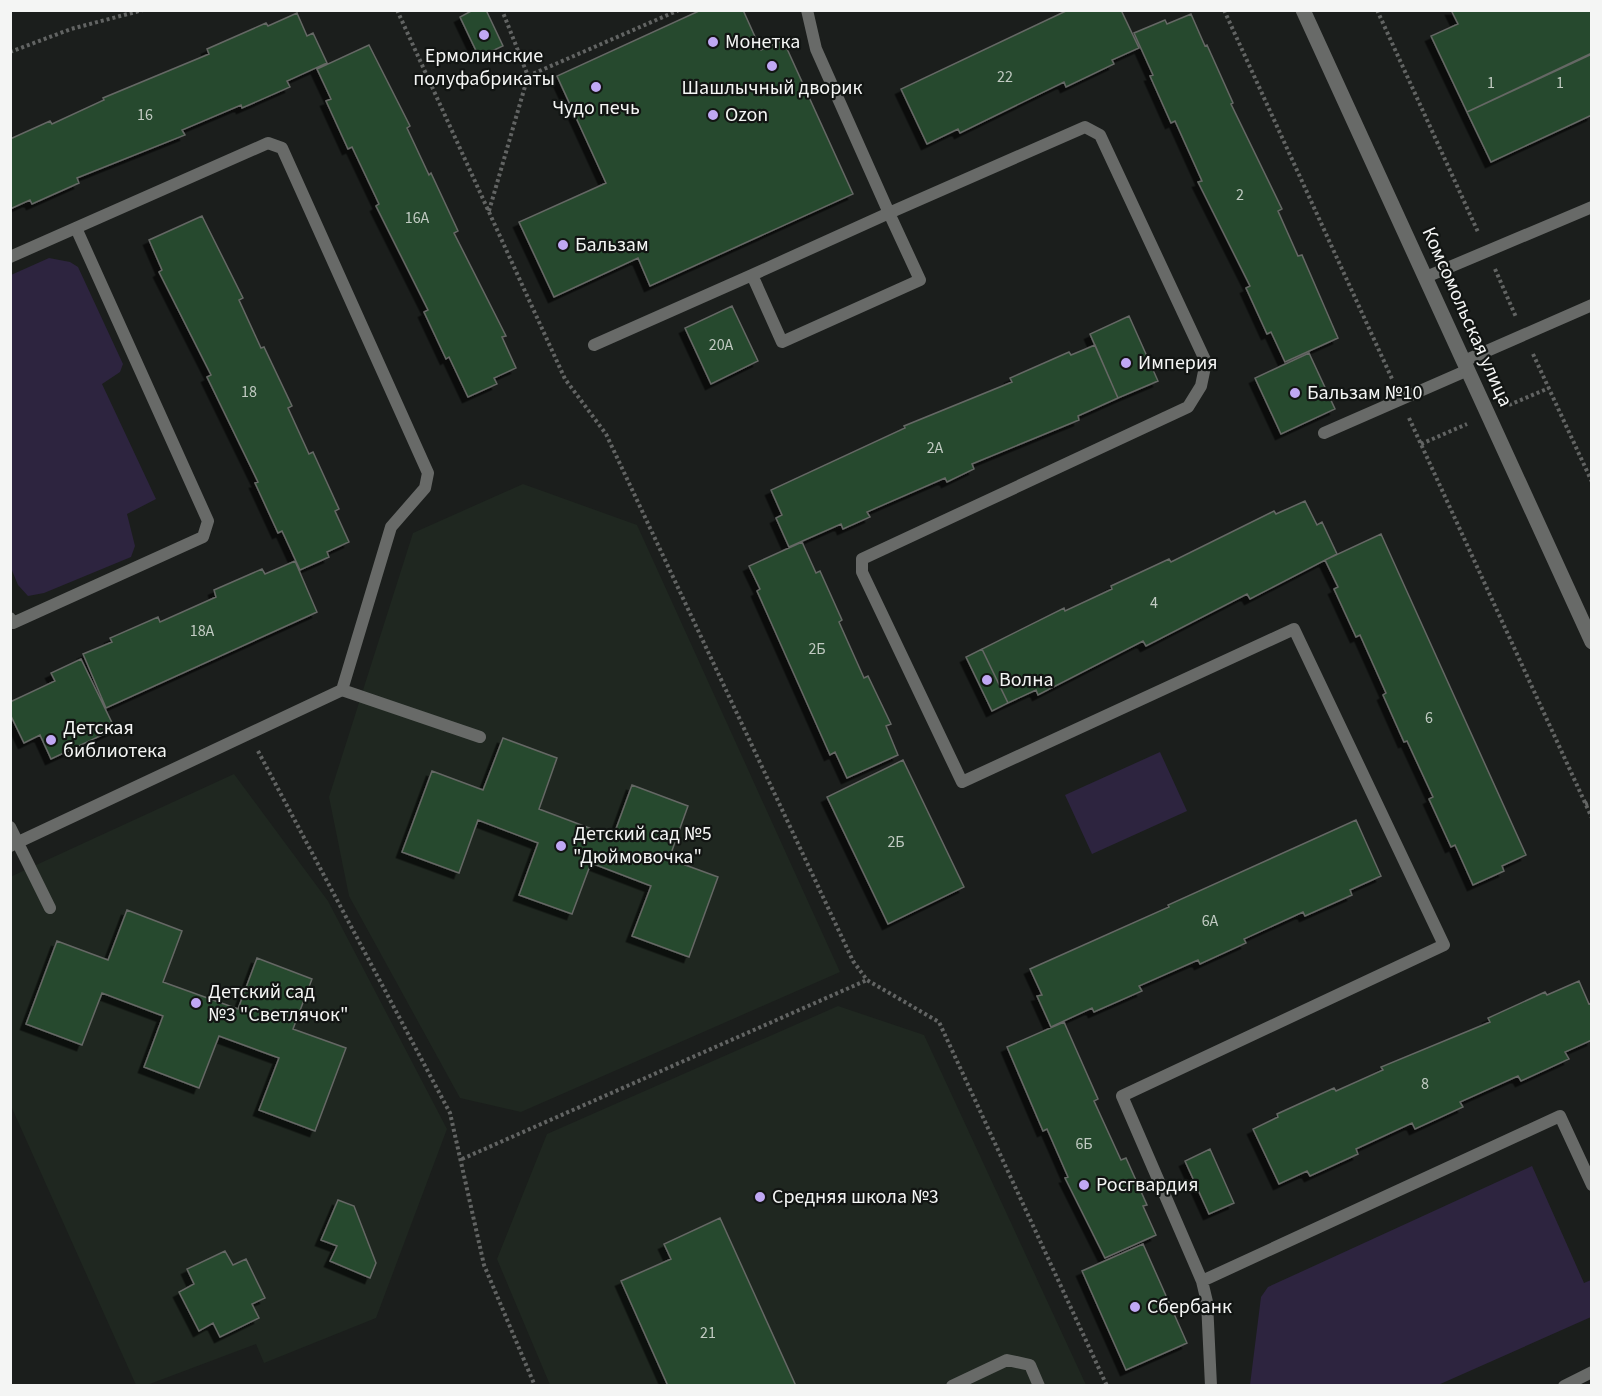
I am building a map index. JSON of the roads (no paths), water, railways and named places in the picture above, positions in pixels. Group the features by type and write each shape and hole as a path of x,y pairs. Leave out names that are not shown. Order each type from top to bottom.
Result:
{"street":[{"name":"Комсомольская улица","path":"1303,10 1592,642"}],"lane":[{"path":"752,275 782,342 920,280 816,49 807,10"},
{"path":"594,345 1085,128 1100,135 1206,362 1201,386 1188,407 862,559 862,572 962,782 1294,628 1444,945 1122,1096 1202,1281 1207,1302 1211,1386"},
{"path":"10,257 268,143 282,148 428,473 425,488 392,528 342,690"},
{"path":"1426,277 1592,207"},
{"path":"11,622 203,537 208,521 76,228"},
{"path":"1324,433 1592,305"},
{"path":"14,844 342,690 480,737"},
{"path":"10,826 14,844 50,908"},
{"path":"1202,1281 1560,1116 1592,1185"},
{"path":"952,1386 1007,1360 1030,1365 1039,1386"},
{"path":"1564,1386 1592,1372"}],"place":[{"name":"Ермолинские полуфабрикаты","path":"484,35"},
{"name":"Монетка","path":"713,42"},
{"name":"Шашлычный дворик","path":"772,66"},
{"name":"Чудо печь","path":"596,87"},
{"name":"Ozon","path":"713,115"},
{"name":"Бальзам","path":"563,245"},
{"name":"Империя","path":"1126,363"},
{"name":"Бальзам №10","path":"1295,393"},
{"name":"Волна","path":"987,680"},
{"name":"Детская библиотека","path":"51,740"},
{"name":"Детский сад №5 \"Дюймовочка\"","path":"561,846"},
{"name":"Детский сад №3 \"Светлячок\"","path":"196,1003"},
{"name":"Росгвардия","path":"1084,1185"},
{"name":"Средняя школа №3","path":"760,1197"},
{"name":"Сбербанк","path":"1135,1307"}]}
